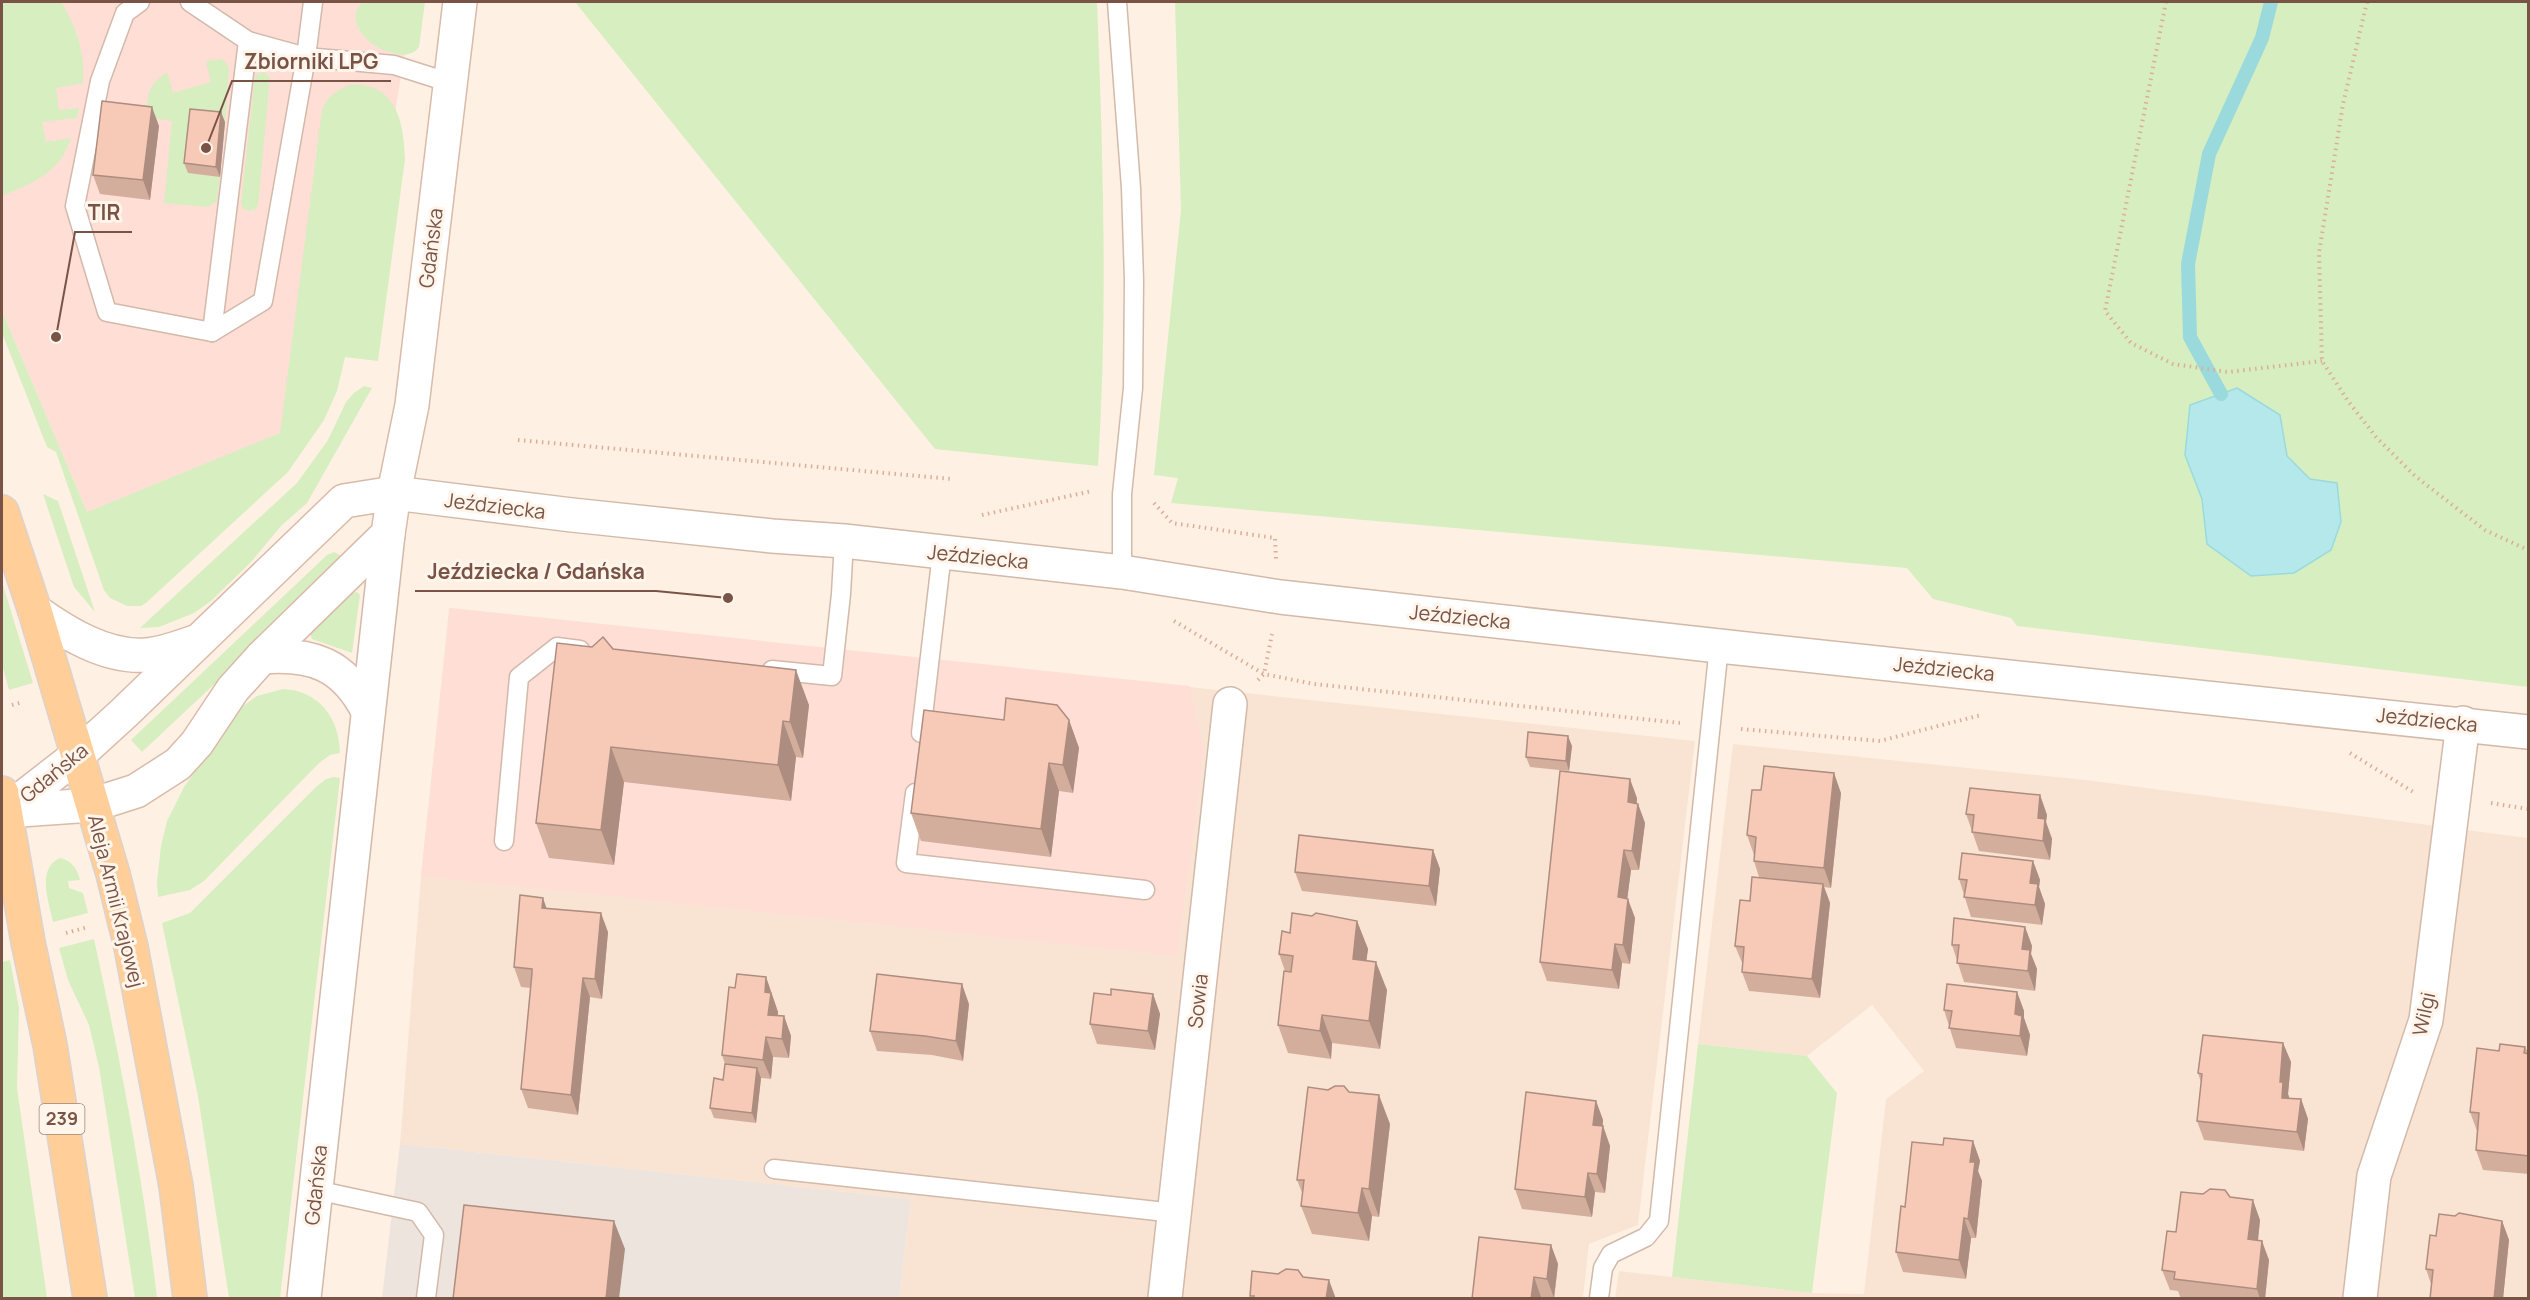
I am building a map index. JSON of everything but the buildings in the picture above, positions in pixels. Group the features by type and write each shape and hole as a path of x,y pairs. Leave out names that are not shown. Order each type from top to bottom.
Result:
{"main road":[{"name":"Aleja Armii Krajowej","path":"2,512 35,611 78,755 117,890 134,959 172,1164 190,1299"},
{"name":"239","path":"3,806 50,1045 90,1299"}],"street":[{"name":"Gdańska","path":"304,1299 388,534 412,405 460,2"},
{"name":"Gdańska","path":"3,806 78,755 203,639 344,501 394,493"},
{"name":"Jeździecka","path":"394,493 450,502 772,536 844,541 1122,572 1280,597 1719,646 2463,723 2529,732"},
{"name":"Gdańska","path":"3,806 92,805 136,791 178,764 197,743 233,689 262,657 388,534"},
{"path":"35,611 82,640 108,650 133,655 160,653 203,639"},
{"path":"262,657 297,656 327,665 345,677 359,693 368,711"},
{"name":"Sowia","path":"1166,1299 1230,704"},
{"name":"Wilgi","path":"2360,1299 2374,1176 2426,1020 2463,723"}],"lane":[{"path":"140,2 125,13 100,81 75,206 107,312 212,332 263,301 306,57 313,2"},
{"path":"190,2 248,41 306,57 394,65 452,81"},
{"path":"1117,2 1131,188 1134,280 1133,387 1122,494 1122,572"},
{"path":"212,332 248,41"},
{"path":"751,668 832,676 844,541"},
{"path":"920,748 942,553"},
{"path":"1599,1299 1603,1268 1611,1254 1646,1238 1659,1221 1719,646"},
{"path":"504,841 519,677 557,647 602,652"},
{"path":"917,771 906,863 1145,890"},
{"path":"774,1169 1174,1213"},
{"path":"316,1190 418,1212 434,1235 426,1299"}],"path":[{"path":"2166,2 2105,310 2131,343 2173,364 2228,372 2322,361"},
{"path":"2367,2 2343,104 2319,253 2322,361 2348,401 2376,437 2415,476 2485,530 2529,550"},
{"path":"518,440 952,479"},
{"path":"942,553 961,520 1089,491 1122,494 1153,502 1172,523 1275,538 1280,597 1264,674 1230,704"},
{"path":"1170,617 1178,625 1264,674 1314,684 1710,726 1880,741 1984,714"},
{"path":"2338,752 2350,753 2413,793 2453,796 2529,809"},
{"path":"64,933 92,926"}],"shaded area":[{"path":"2,2 413,2 395,113 281,433 87,512 2,311"},
{"path":"449,608 1695,741 1638,1225 1589,1244 1583,1298 899,1298 911,1199 400,1144 421,876"},
{"path":"450,608 1190,686 1204,752 1177,956 421,876"},
{"path":"1733,744 2086,780 2528,838 2528,1298 1615,1298 1619,1271 1812,1293 1864,1294 1886,1099 1924,1071 1872,1005 1807,1056 1698,1044"},
{"path":"400,1144 911,1199 899,1298 382,1298"}],"green space":[{"path":"2,2 61,2 79,41 83,61 83,83 56,88 59,110 79,108 77,118 42,122 46,142 71,138 60,160 35,181 2,196"},
{"path":"362,2 425,2 419,47 411,53 400,54 374,45 357,25 356,14"},
{"path":"575,2 1097,2 1104,292 1098,466 935,449"},
{"path":"1175,2 2528,2 2528,687 2017,626 2011,618 1933,599 1907,568 1171,503 1178,478 1154,475 1181,210"},
{"path":"222,59 228,65 229,70 225,122 188,173 220,176 217,201 208,207 164,203 172,121 146,117 147,102 152,86 167,72 173,93 211,82 206,61"},
{"path":"263,71 270,78 258,205 256,209 250,211 243,209 241,203 255,76"},
{"path":"350,85 366,86 378,90 387,97 399,119 404,145 405,159 378,361 345,357 337,391 324,420 288,472 147,602 141,606 127,606 110,598 104,590 56,452 47,447 2,333 2,311 87,512 280,433 322,110 333,94"},
{"path":"364,386 372,388 307,503 281,526 252,561 211,601 194,613 159,627 140,628 297,483 328,440 346,402"},
{"path":"43,494 58,501 95,612 74,587"},
{"path":"334,552 340,555 341,561 338,568 142,752 131,740 327,555"},
{"path":"2,582 33,683 9,690 2,664"},
{"path":"357,592 360,595 352,653 312,639 310,634 352,593"},
{"path":"283,689 307,695 325,708 336,728 340,753 330,755 319,763 204,881 190,890 158,897 157,882 161,846 167,821 184,787 239,709 257,696"},
{"path":"340,778 280,1298 229,1298 198,1096 162,923 190,913 316,787 326,779"},
{"path":"60,858 71,863 77,872 80,880 68,881 69,888 83,893 88,913 53,922 47,896 46,877 48,869"},
{"path":"94,939 130,1118 157,1298 135,1298 99,1067 89,1025 68,980 59,948"},
{"path":"10,960 19,1008 17,1088 47,1298 2,1298 2,962"},
{"path":"1698,1044 1807,1056 1837,1093 1812,1293 1672,1277"}],"water":[{"path":"2237,388 2280,415 2287,456 2310,479 2337,483 2341,522 2331,550 2294,573 2251,576 2207,544 2202,499 2185,455 2190,405"}],"waterway":[{"path":"2221,394 2190,337 2188,264 2209,154 2262,38 2271,2"}],"place":[{"name":"Zbiorniki LPG","path":"206,148"},
{"name":"TIR","path":"56,337"},
{"name":"Jeździecka / Gdańska","path":"728,598"}]}
